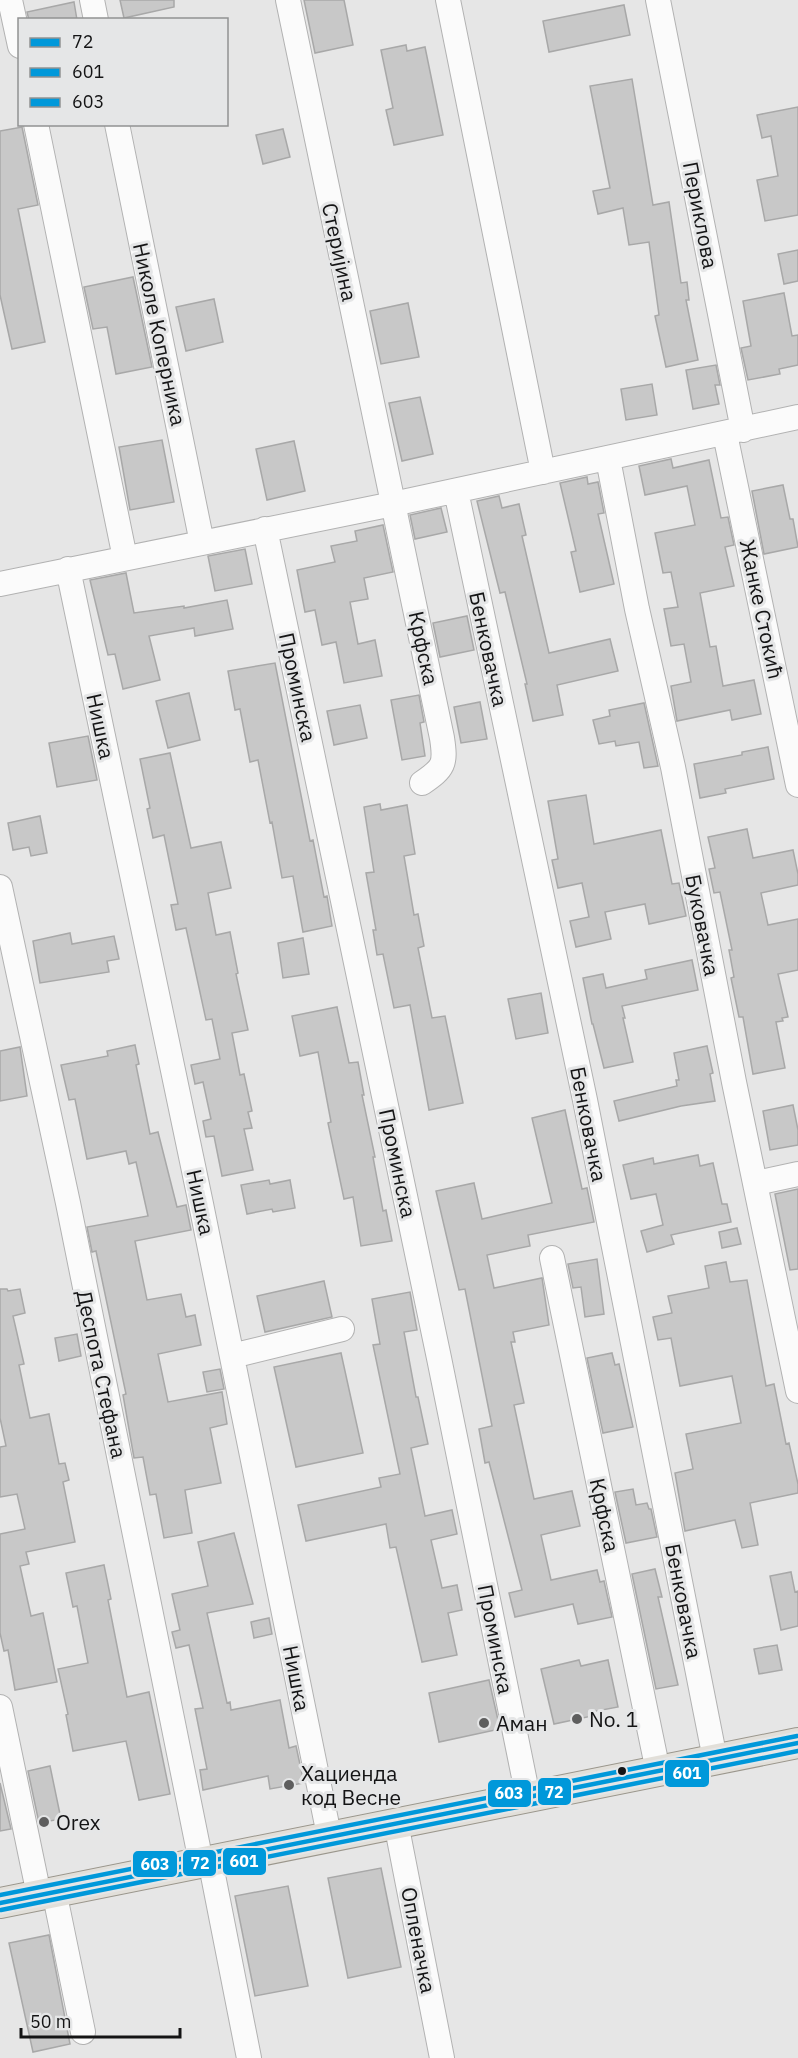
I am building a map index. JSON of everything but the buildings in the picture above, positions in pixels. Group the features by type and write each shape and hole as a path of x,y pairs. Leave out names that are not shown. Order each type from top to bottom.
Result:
{"main road":[{"path":"0,1903 329,1835 798,1743"}],"street":[{"path":"10,0 18,37"},
{"path":"92,0 96,18"},
{"name":"Стеријина","path":"288,0 393,504"},
{"path":"448,0 543,472"},
{"name":"Периклова","path":"658,0 734,432"},
{"path":"36,126 125,558"},
{"name":"Николе Коперника","path":"117,126 202,543"},
{"path":"0,584 456,491 798,417"},
{"name":"Жанке Стокић","path":"734,432 798,784"},
{"name":"Буковачка","path":"608,459 637,609 673,767 798,1391"},
{"name":"Бенковачка","path":"456,491 587,1112 715,1759"},
{"name":"Крфска","path":"393,504 445,760 441,768 422,783"},
{"name":"Проминска","path":"265,529 439,1358 528,1797"},
{"name":"Нишка","path":"69,569 329,1835"},
{"name":"Деспота Стефана","path":"0,887 249,2058"},
{"path":"756,1183 798,1174"},
{"name":"Крфска","path":"552,1258 658,1771"},
{"path":"232,1356 342,1329"},
{"path":"0,1707 83,2032"},
{"name":"Опленачка","path":"396,1823 442,2058"}],"transit line":[{"name":"603","path":"0,1895 797,1736"},
{"name":"72","path":"0,1903 798,1743"},
{"name":"601","path":"1,1910 798,1751"}],"place":[{"name":"No. 1","path":"577,1719"},
{"name":"Аман","path":"484,1723"},
{"name":"Хациенда код Весне","path":"289,1785"},
{"name":"Orex","path":"44,1822"}]}
